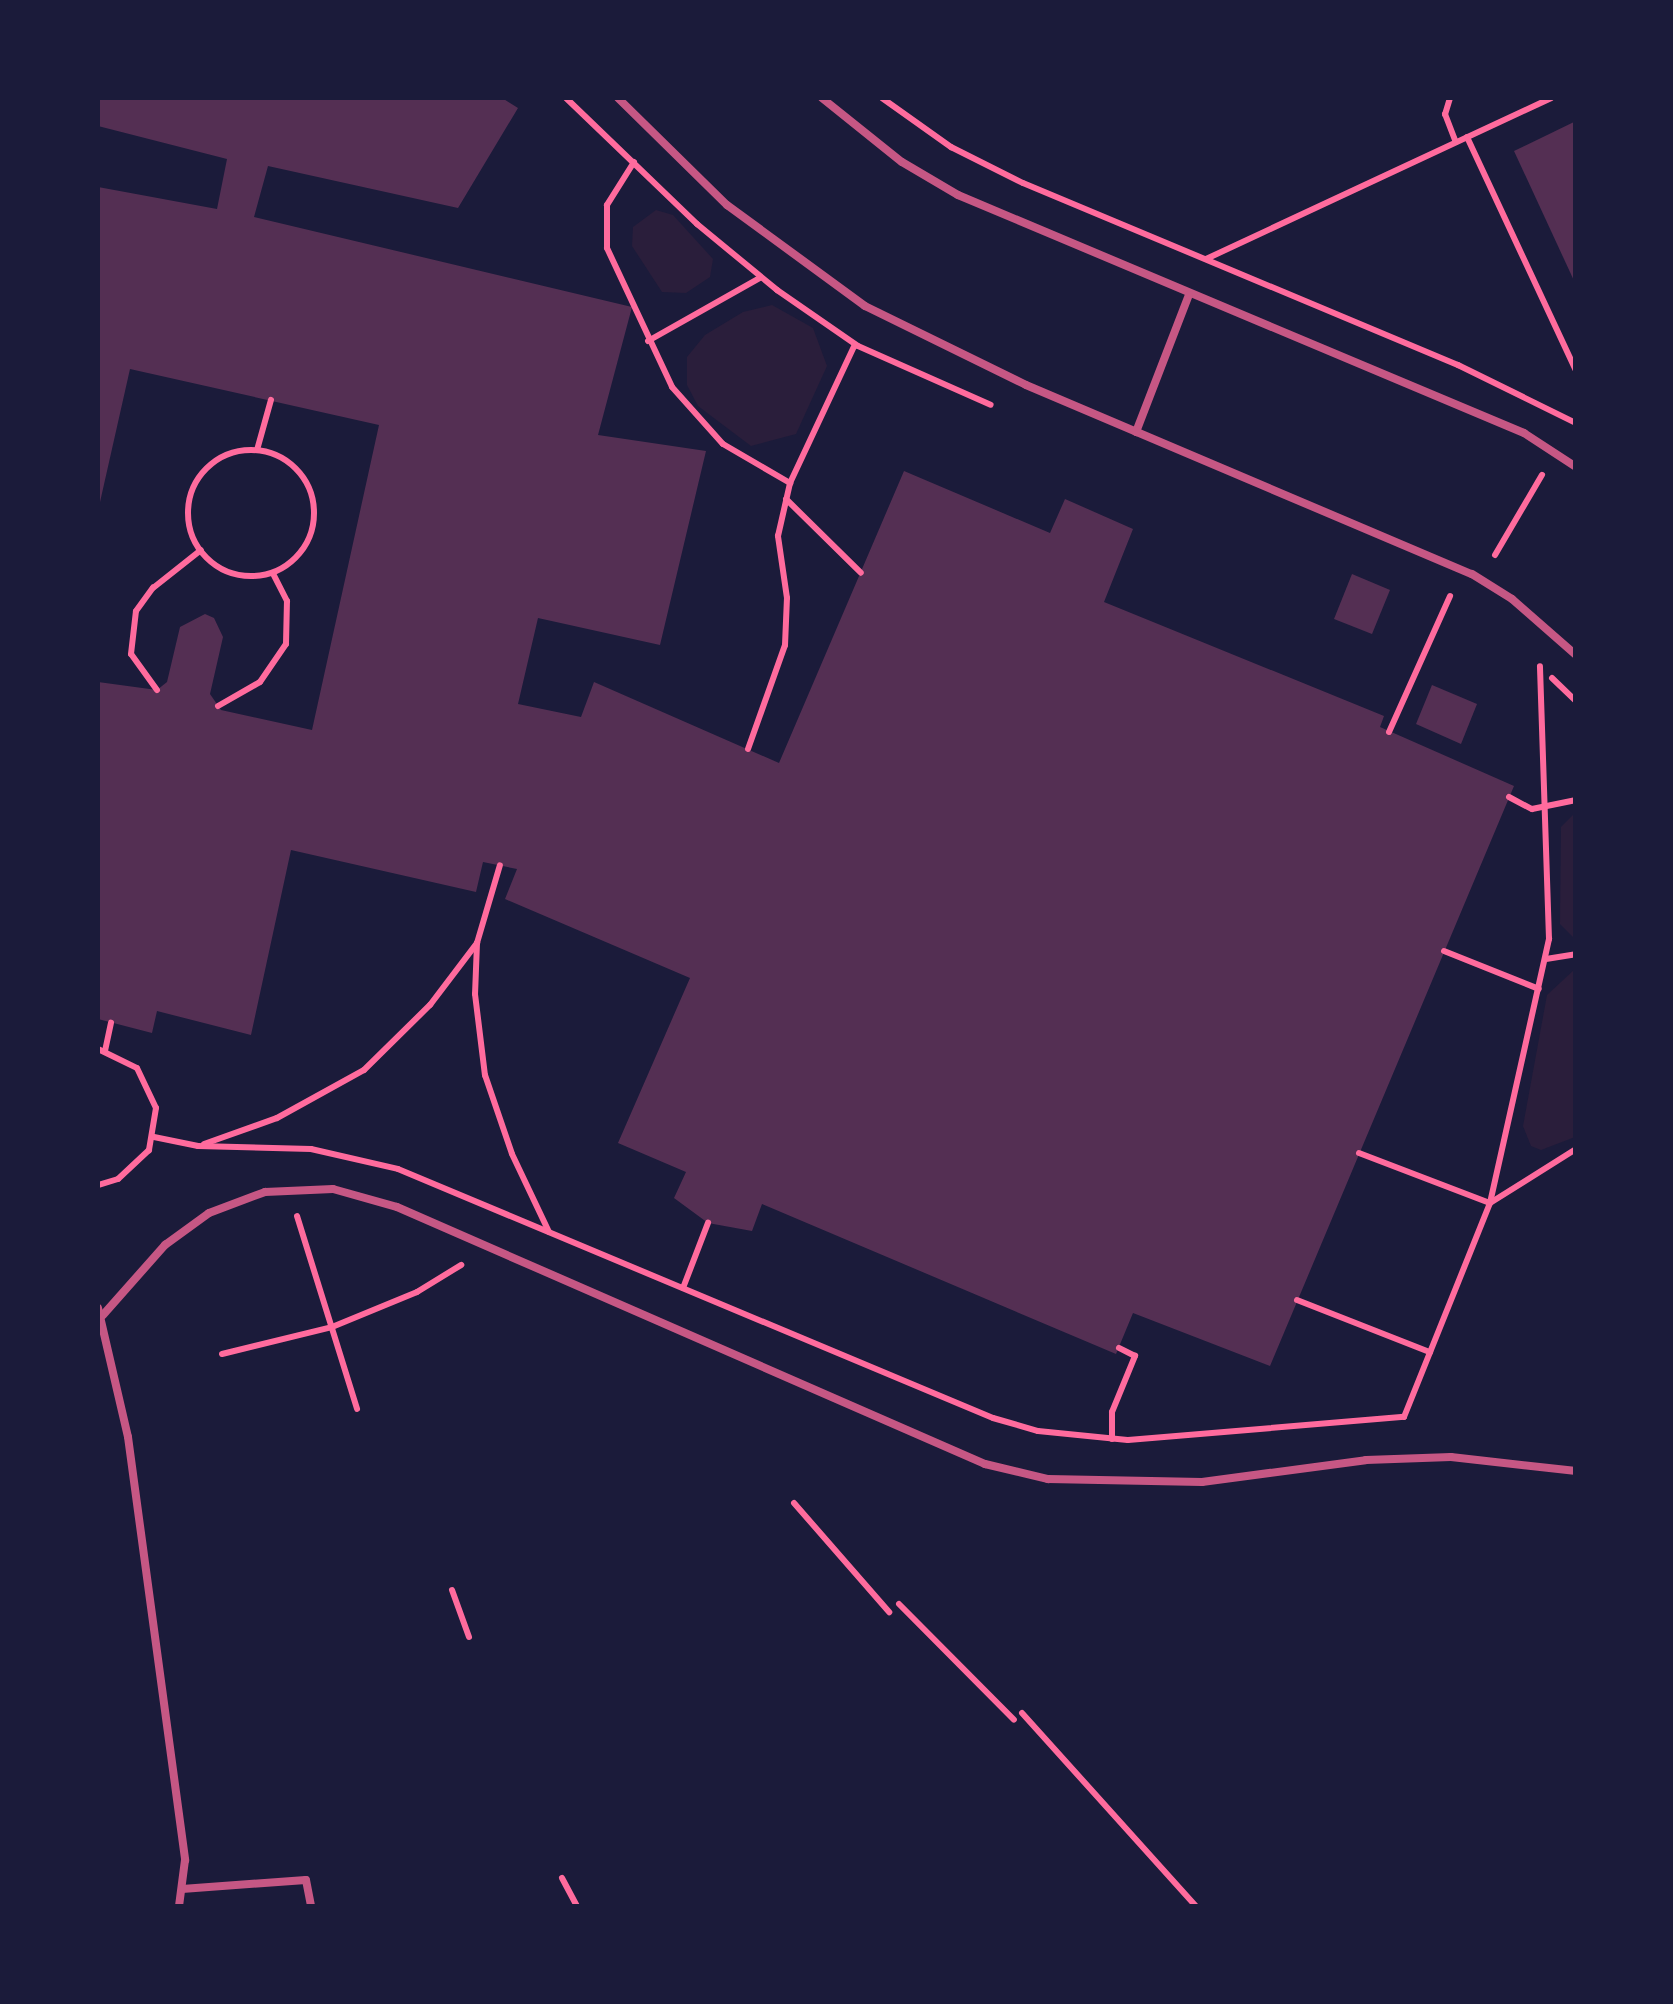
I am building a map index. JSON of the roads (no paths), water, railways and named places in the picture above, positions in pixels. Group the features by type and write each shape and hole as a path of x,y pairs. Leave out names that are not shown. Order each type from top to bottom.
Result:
{"lane":[{"path":"618,98 727,205 865,306 946,350 1472,574 1512,599 1576,655"},
{"path":"822,98 902,162 958,195 1524,433 1576,467"},
{"path":"1136,432 1189,295"},
{"path":"179,1906 185,1860 130,1454 100,1312 166,1245 209,1213 265,1192 333,1189 397,1207 985,1464 1048,1479 1202,1482 1366,1460 1451,1457 1576,1471"},
{"path":"182,1888 306,1880 311,1906"}]}
